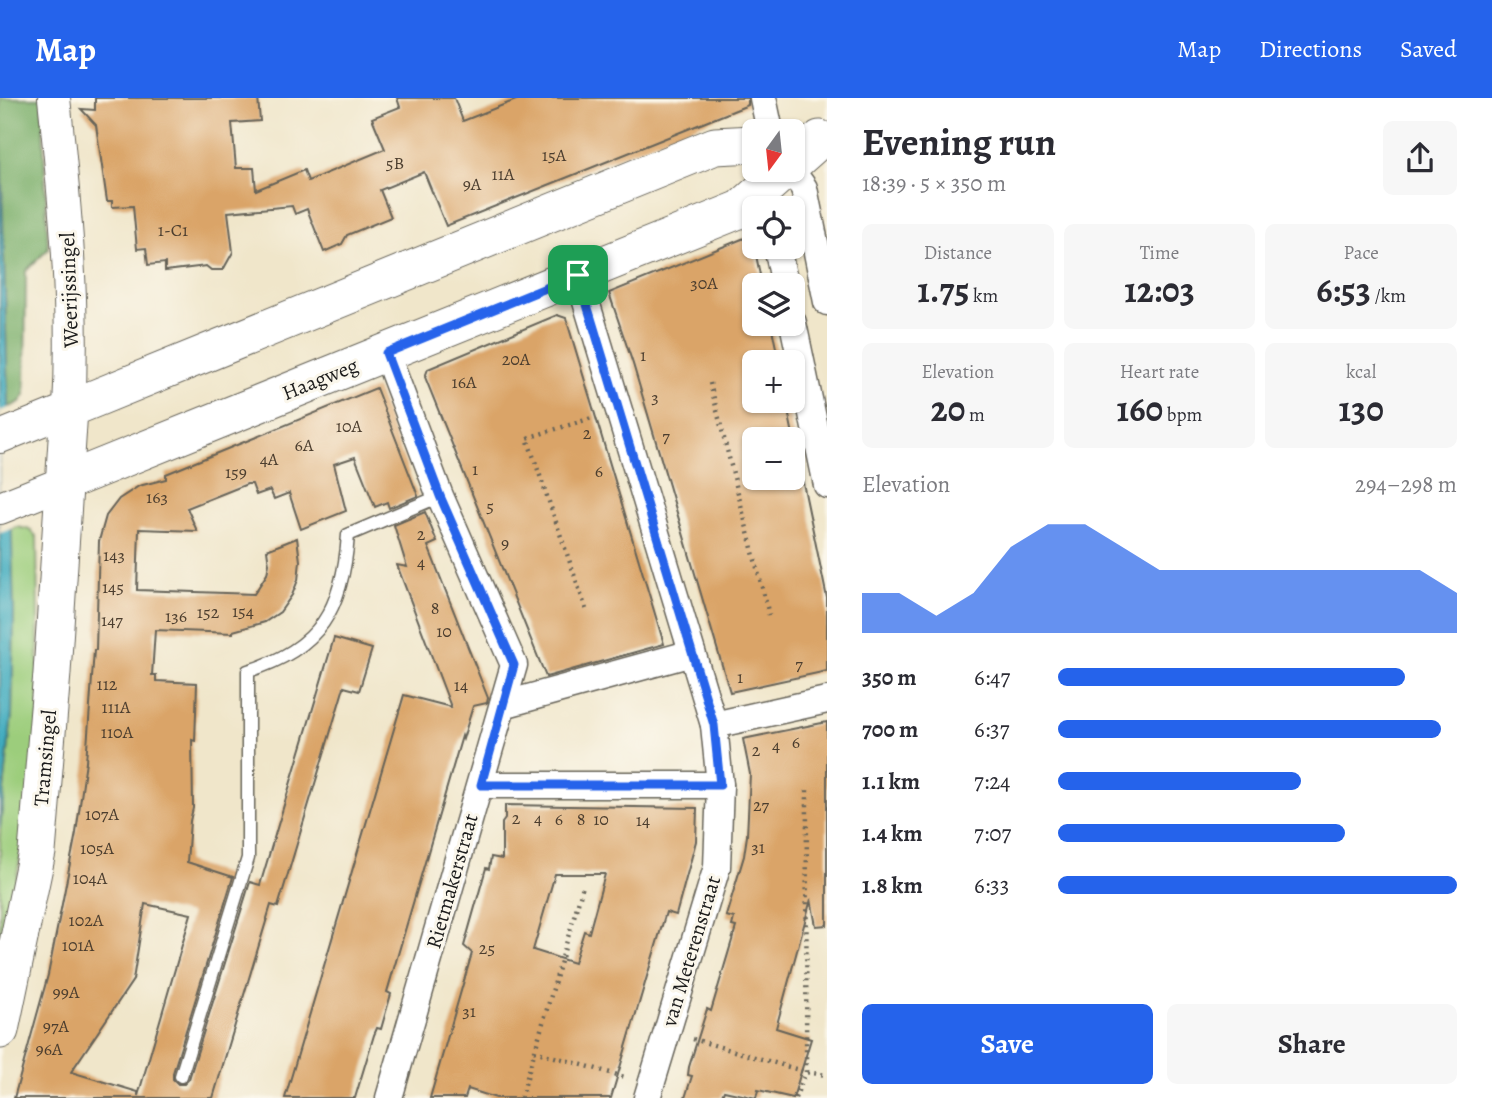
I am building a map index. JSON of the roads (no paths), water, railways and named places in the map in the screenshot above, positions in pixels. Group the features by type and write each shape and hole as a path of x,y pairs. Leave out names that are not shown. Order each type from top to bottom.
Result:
{"main road":[{"path":"69,410 715,146 742,145"},
{"name":"Haagweg","path":"65,482 741,209 773,182"},
{"name":"Weerijssingel","path":"65,482 69,410"},
{"name":"Tramsingel","path":"0,1030 37,852 65,482"}],"street":[{"name":"Weerijssingel","path":"54,98 69,246 69,410"},
{"path":"763,98 767,119"},
{"path":"790,182 804,188 827,302"},
{"name":"van Meterenstraat","path":"578,275 714,725 720,785 717,867 649,1091"},
{"path":"796,336 827,485"},
{"name":"Rietmakerstraat","path":"386,353 440,496 514,665 389,1098"},
{"path":"12,432 69,410"},
{"name":"Haagweg","path":"11,504 65,482"},
{"path":"503,705 692,653"},
{"path":"714,725 827,700"},
{"path":"481,785 720,785"}],"lane":[{"path":"181,1076 248,858 248,671 273,663 304,645 325,622 346,569 348,536 440,496"}],"water":[{"path":"0,121 14,612 12,714 0,828"}]}
